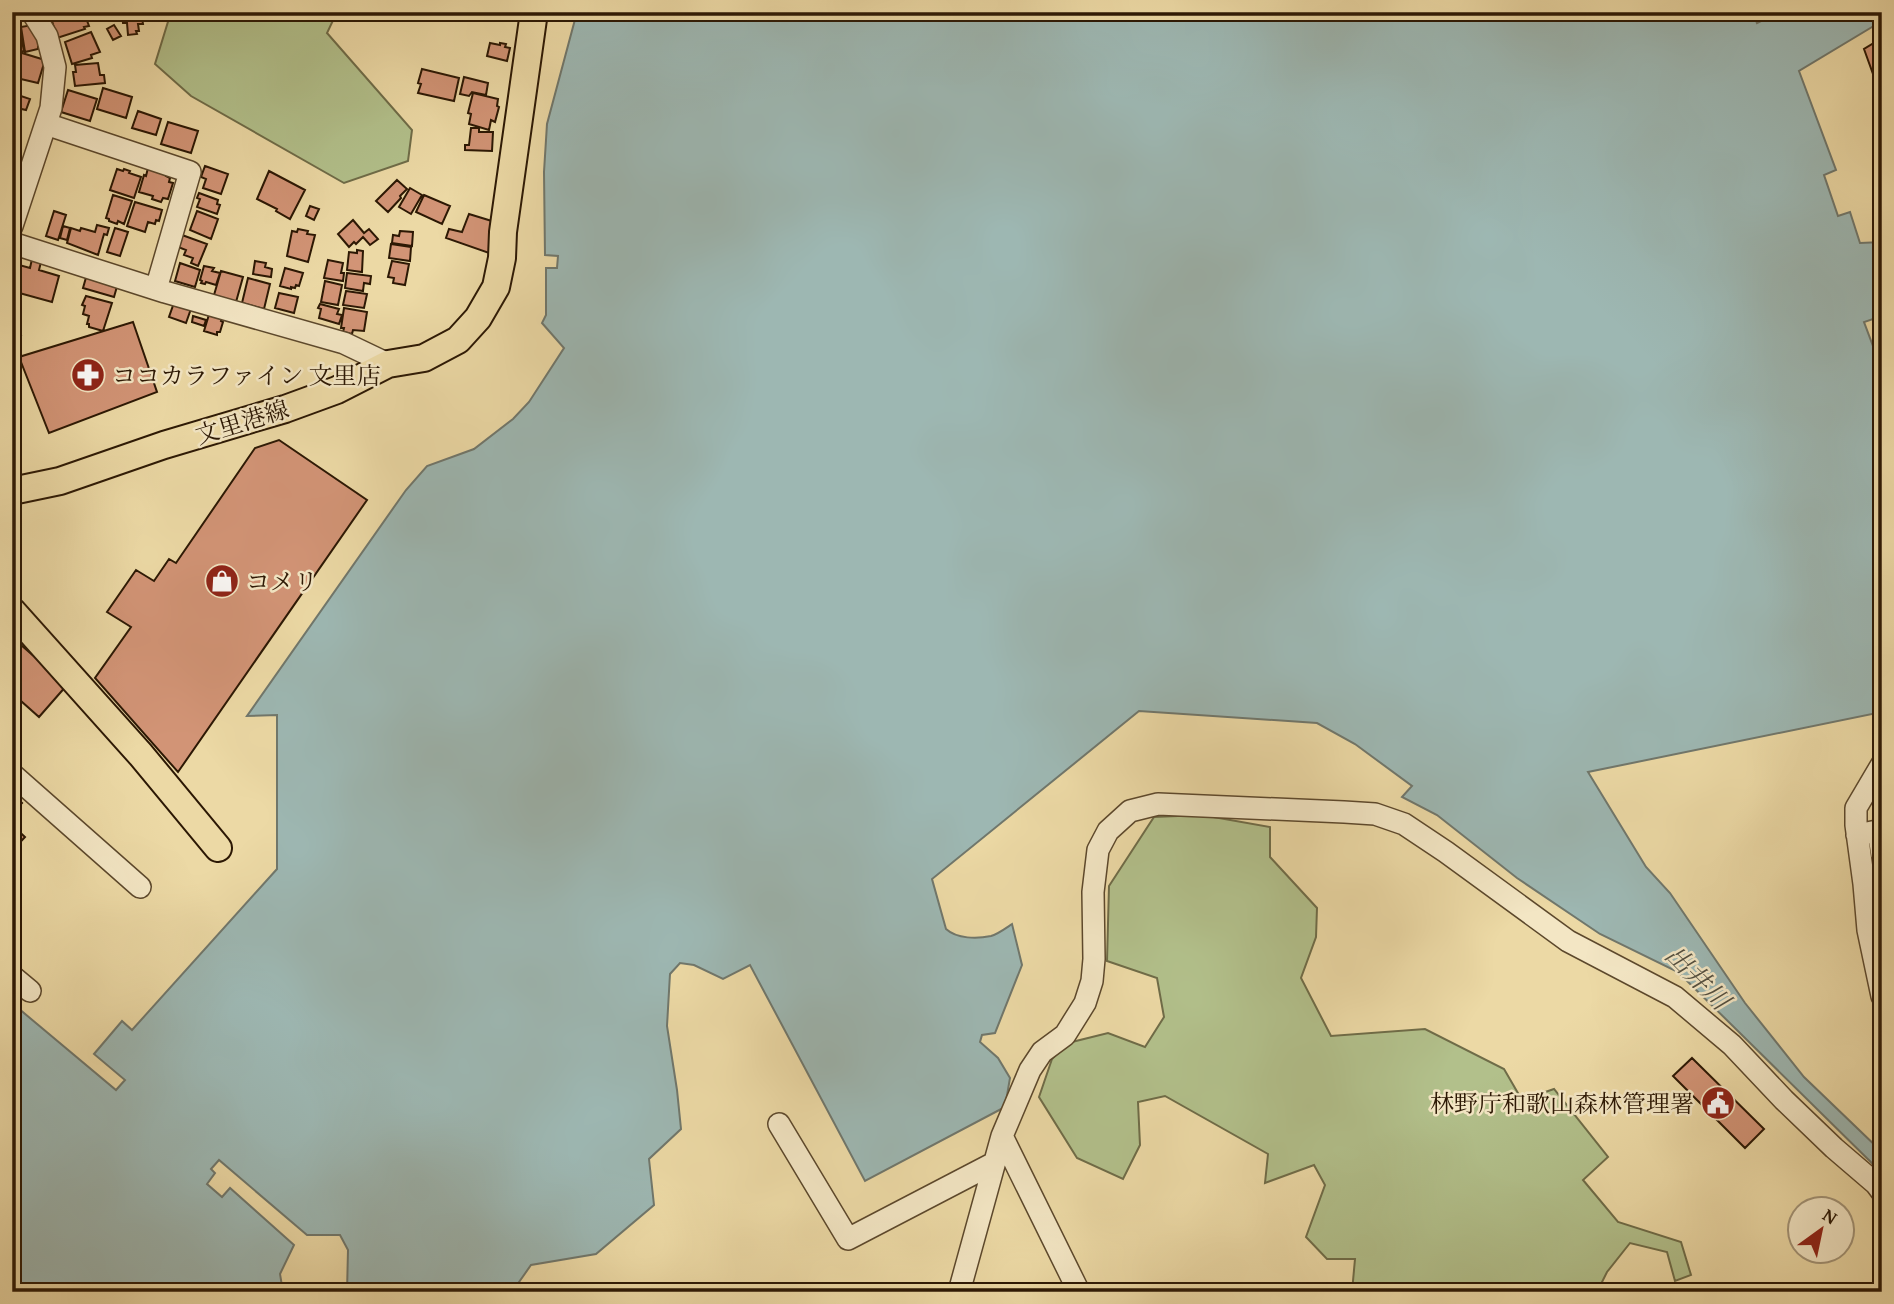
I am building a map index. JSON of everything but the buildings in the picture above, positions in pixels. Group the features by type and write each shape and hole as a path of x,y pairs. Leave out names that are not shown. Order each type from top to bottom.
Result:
{"main road":[{"name":"文里港線","path":"12,491 60,481 164,445 285,410 337,390 388,364 424,358 458,340 478,318 496,287 534,12"},
{"path":"12,611 141,755 218,848"}],"street":[{"path":"12,226 51,108 55,67 47,36 26,14"},
{"path":"46,124 190,172 156,289"},
{"path":"12,243 156,289 344,343 388,364"},
{"path":"1882,764 1856,808 1868,930 1882,996"},
{"path":"12,774 140,887"},
{"path":"1858,804 1882,800"},
{"path":"959,1292 1002,1136 1030,1070 1041,1052 1065,1035 1085,1003 1092,981 1093,892 1098,850 1108,831 1130,811 1158,804 1375,814 1404,824 1568,941 1675,997 1732,1045 1784,1100 1882,1192"},
{"path":"1857,835 1880,830 1882,855"},
{"path":"1864,884 1873,894 1882,897"},
{"path":"12,976 30,991"},
{"path":"779,1124 848,1240 994,1163"},
{"path":"1002,1136 1079,1292"}],"green space":[{"path":"171,12 337,12 327,33 412,130 408,161 344,183 191,96 155,64"},
{"path":"1202,815 1270,827 1270,857 1317,908 1316,937 1301,978 1331,1036 1425,1029 1504,1069 1522,1100 1554,1089 1608,1157 1583,1180 1618,1222 1681,1242 1691,1275 1675,1281 1667,1252 1630,1243 1607,1272 1597,1292 1352,1292 1355,1259 1327,1259 1306,1237 1325,1185 1314,1165 1265,1183 1268,1154 1165,1096 1138,1102 1140,1145 1123,1179 1077,1158 1039,1097 1052,1059 1068,1043 1108,1033 1145,1047 1164,1017 1157,978 1107,961 1109,886 1154,817"}],"water":[{"name":"出井川","path":"577,12 1753,12 1757,23 1779,12 1882,12 1882,21 1799,71 1836,170 1824,175 1838,216 1850,212 1860,243 1882,242 1882,316 1864,322 1882,370 1882,712 1588,772 1646,867 1670,893 1745,1003 1804,1077 1882,1152 1882,1173 1678,972 1600,934 1517,878 1437,815 1402,797 1412,786 1355,744 1317,723 1139,711 932,879 946,929 956,935 991,936 1012,924 1022,965 995,1033 982,1035 980,1042 998,1058 1010,1078 1005,1107 865,1181 750,965 723,979 694,965 680,963 670,974 667,1026 681,1129 649,1159 654,1205 596,1254 531,1265 512,1292 347,1292 348,1250 340,1235 307,1235 219,1160 211,1169 215,1173 207,1184 222,1197 230,1188 294,1245 280,1274 283,1292 12,1292 12,1003 116,1090 125,1080 94,1054 122,1021 132,1030 277,869 277,715 247,716 406,490 427,466 474,449 513,419 529,402 564,348 542,323 546,315 546,268 557,268 558,256 545,255 544,172 547,124"}],"place":[{"name":"ココカラファイン 文里店","path":"88,375"},
{"name":"コメリ","path":"222,581"},
{"name":"林野庁和歌山森林管理署","path":"1718,1103"}]}
